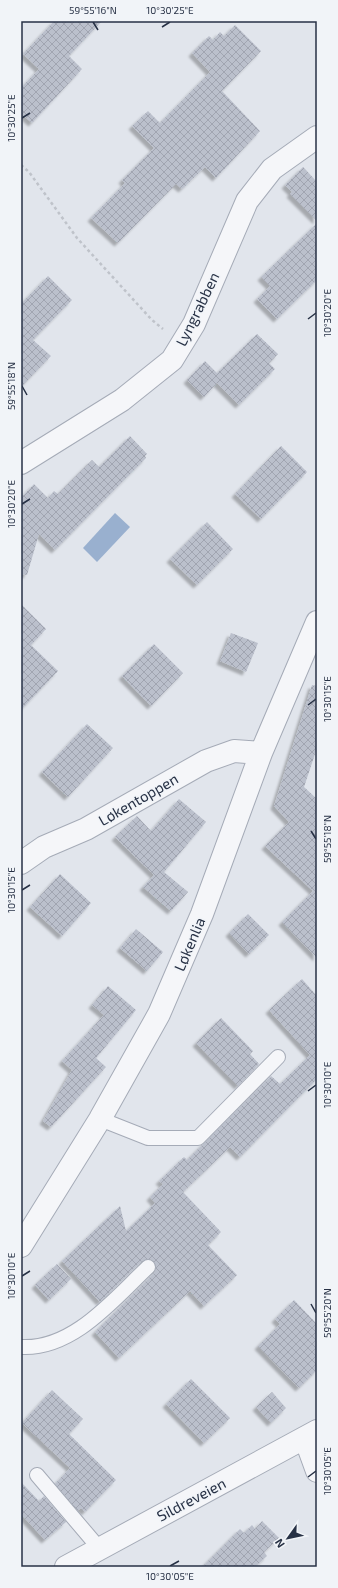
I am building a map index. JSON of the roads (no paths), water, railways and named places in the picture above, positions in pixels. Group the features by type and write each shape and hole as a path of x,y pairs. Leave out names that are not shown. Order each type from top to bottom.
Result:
{"street":[{"name":"Lyngrabben","path":"21,463 122,400 172,360 194,324 247,201 272,169 317,137"},
{"name":"Løkenlia","path":"21,1246 100,1119 159,1014 202,914 261,753 317,622"},
{"name":"Løkentoppen","path":"21,863 44,847 86,829 206,761 234,751 261,753"},
{"path":"311,1434 317,1471"},
{"name":"Sildreveien","path":"66,1567 311,1434"}],"lane":[{"path":"100,1119 148,1138 198,1138 278,1057"},
{"path":"21,1346 55,1342 93,1319 148,1267"},
{"path":"37,1475 99,1548"}],"water":[{"path":"115,513 130,527 97,562 83,548"}]}
